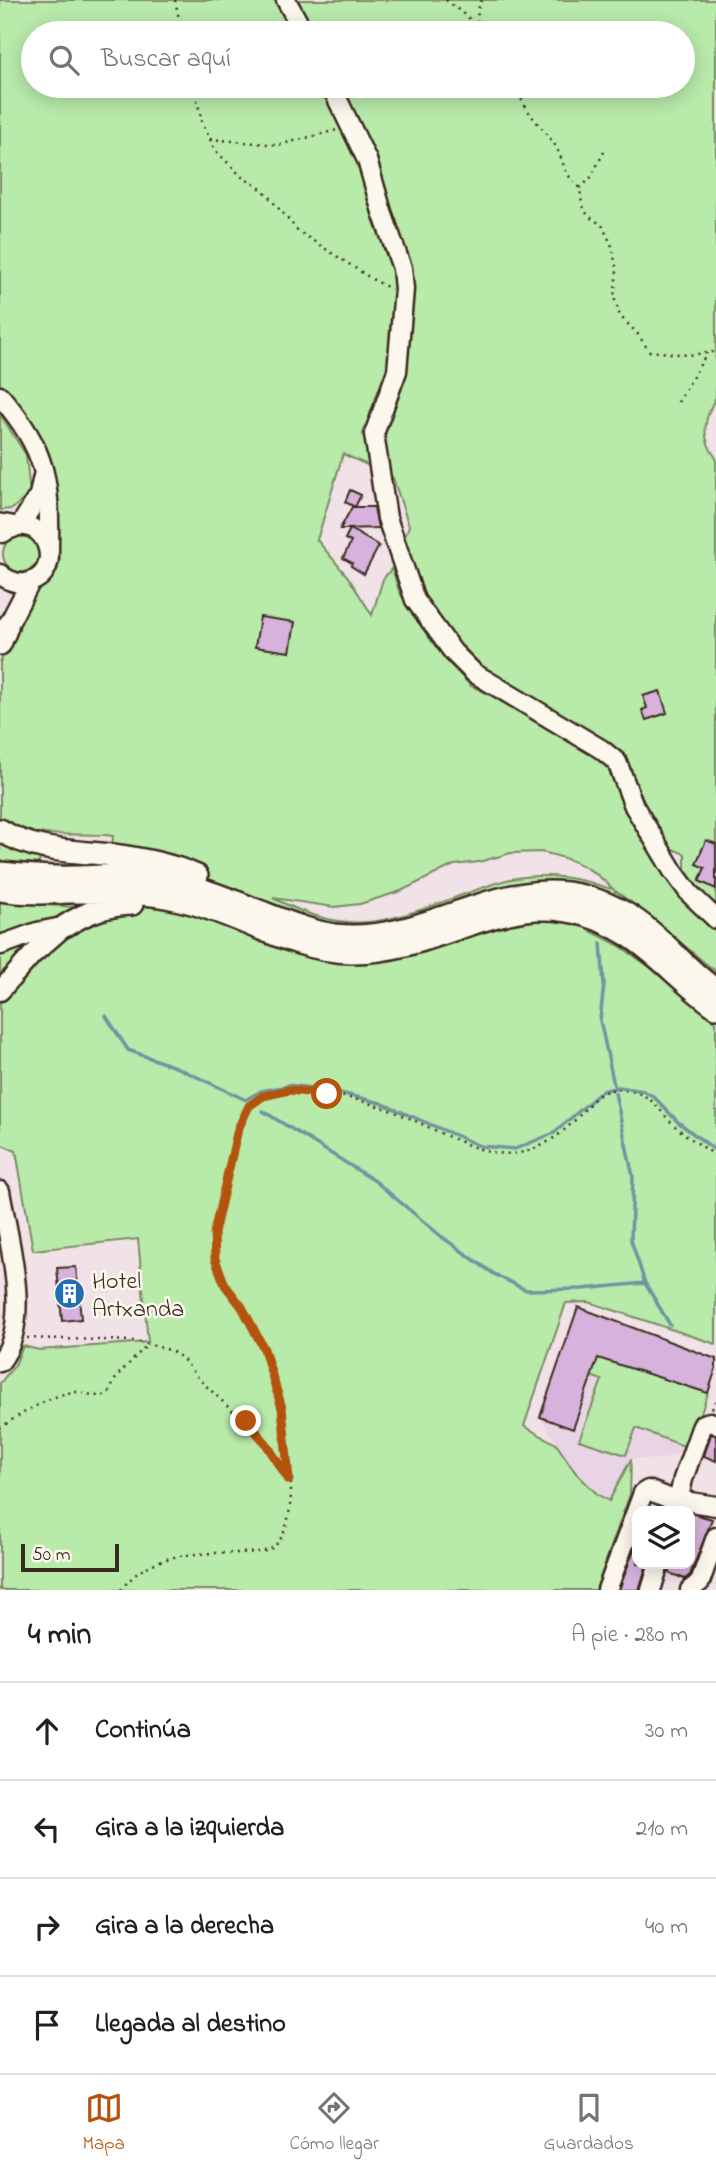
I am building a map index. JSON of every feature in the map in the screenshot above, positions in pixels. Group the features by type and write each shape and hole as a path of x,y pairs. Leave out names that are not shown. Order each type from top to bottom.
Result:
{"main road":[{"path":"0,830 10,837 41,846 147,860 170,866 219,886 232,901"},
{"path":"0,873 75,877 120,874 151,876 203,890 316,931 359,936 402,929 502,897 529,892 557,892 579,896 623,912 647,929 716,990"},
{"path":"0,890 25,893 128,892 184,901 296,943 349,952 398,947 504,913 541,908 565,910 596,919 626,934 716,1007"},
{"path":"65,926 102,907 127,904 153,903 212,911"}],"street":[{"path":"286,0 297,21"},
{"path":"337,98 367,160 402,268 404,289 397,371 374,434 387,518 415,600 453,652 474,673 601,749 617,762 634,806 673,871 690,894 716,919"},
{"path":"0,396 21,421 37,450 49,500 47,567 31,581 16,583 0,574"},
{"path":"8,528 39,495 43,469"},
{"path":"8,528 27,526 40,533 49,552"},
{"path":"2,636 31,581"},
{"path":"0,991 4,984 65,926"},
{"path":"1,945 37,932 65,926"},
{"path":"1,945 29,940 44,945"},
{"path":"0,1191 18,1319 7,1354 0,1362"},
{"path":"637,1506 641,1495 649,1490 677,1506 683,1479 701,1428 714,1420"},
{"path":"695,1506 716,1506"},
{"path":"607,1590 632,1520"},
{"path":"690,1590 700,1582 716,1536"},
{"path":"651,1590 657,1569"}],"path":[{"path":"175,0 179,21"},
{"path":"446,0 473,21"},
{"path":"478,21 478,8 482,0"},
{"path":"197,98 202,122 215,150 242,177 263,190 298,232 388,288 404,289"},
{"path":"520,98 523,106 545,128 572,182 580,188 582,204 588,216 602,225 612,246 617,271 614,298 620,316 637,333 649,351 689,355 714,352 716,357"},
{"path":"210,139 279,145 351,126"},
{"path":"580,188 590,179 606,148"},
{"path":"678,402 707,353"},
{"path":"121,1590 145,1568 167,1558 194,1553 259,1552 272,1548 281,1538 286,1526 290,1502 282,1408 264,1349 242,1307 225,1285 215,1259 214,1233 238,1129 249,1106 263,1096 289,1090 327,1094 381,1107 488,1153 507,1156 529,1151 556,1137 602,1093 618,1089 642,1094 674,1125 716,1156"},
{"path":"26,1338 136,1341 170,1350 183,1359 265,1442 289,1480"},
{"path":"0,1429 11,1420 58,1396 73,1392 92,1397 108,1394 117,1376 148,1344"}],"shaded area":[{"path":"578,1307 716,1359 716,1371 689,1448 664,1459 631,1459 610,1501 597,1494 576,1473 540,1417"}],"green space":[{"path":"0,0 280,0 291,21 21,21 21,98 332,98 362,160 396,267 398,323 374,468 343,454 317,540 348,577 372,615 383,579 392,568 399,591 414,616 450,664 471,686 524,710 614,767 622,804 670,883 701,917 716,926 716,972 615,891 591,931 620,946 651,968 716,1022 716,1344 589,1302 566,1303 524,1426 556,1444 576,1473 597,1494 609,1501 631,1459 630,1494 597,1586 598,1590 0,1590 0,1383 15,1365 23,1346 39,1350 148,1342 138,1239 33,1250 16,1151 0,1144 0,902 106,909 113,836 40,833 12,827 0,820 0,662 33,589 55,515 0,388","holes":["541,852 572,861 597,874 613,889 564,878 524,877 493,884 411,913 368,922 324,918 300,911 273,898 334,907 360,904 401,891 454,865 479,862 511,853"]},
{"path":"292,0 716,0 716,397 709,412 706,435 716,458 716,905 690,887 685,870 685,854 667,847 646,813 625,762 484,674 427,610 401,546 409,526 393,478 385,474 379,435 410,275 342,98 695,98 695,21 303,21"},
{"path":"0,414 26,455 30,494 12,509 0,510"},
{"path":"21,536 33,542 39,554 33,566 21,572 9,566 3,554 9,542"},
{"path":"0,840 43,857 37,864 0,861"},
{"path":"591,1355 708,1393 689,1448 636,1428 626,1455 579,1440 602,1380 585,1374"}],"building":[{"path":"350,490 361,495 355,507 345,502"},
{"path":"352,507 374,507 378,528 340,529"},
{"path":"350,529 379,546 364,574 343,558 351,542 345,539"},
{"path":"260,617 295,622 290,652 255,647"},
{"path":"660,691 667,713 646,720 642,710 647,708 643,696"},
{"path":"706,840 716,844 716,889 699,881 705,868 696,864"},
{"name":"Hotel Artxanda","path":"76,1267 81,1319 62,1321 57,1268"},
{"path":"578,1307 716,1359 708,1393 598,1358 573,1429 540,1417"},
{"path":"711,1434 716,1435 716,1461 704,1456"},
{"path":"695,1514 712,1519 695,1562"},
{"path":"632,1555 632,1569 645,1569 639,1590 619,1590"},
{"path":"671,1569 692,1569 685,1579 669,1573"}],"waterway":[{"path":"601,943 604,984 600,1020 614,1085"},
{"path":"106,1016 128,1050 178,1068 246,1100"},
{"path":"288,1085 328,1090 381,1103 480,1146 515,1149 554,1133 602,1091 619,1087 643,1091 653,1096 678,1122 716,1151"},
{"path":"247,1099 261,1091 288,1086"},
{"path":"615,1093 633,1177 631,1240 645,1283 670,1325"},
{"path":"263,1111 375,1181 442,1237 494,1274 526,1290 582,1289 645,1283"}],"place":[{"name":"Hotel Artxanda","path":"69,1294"}],"route":[{"path":"246,1421 265,1442 289,1480 282,1408 264,1349 242,1307 225,1285 215,1259 214,1233 238,1129 249,1106 263,1096 289,1090 327,1094"}]}
